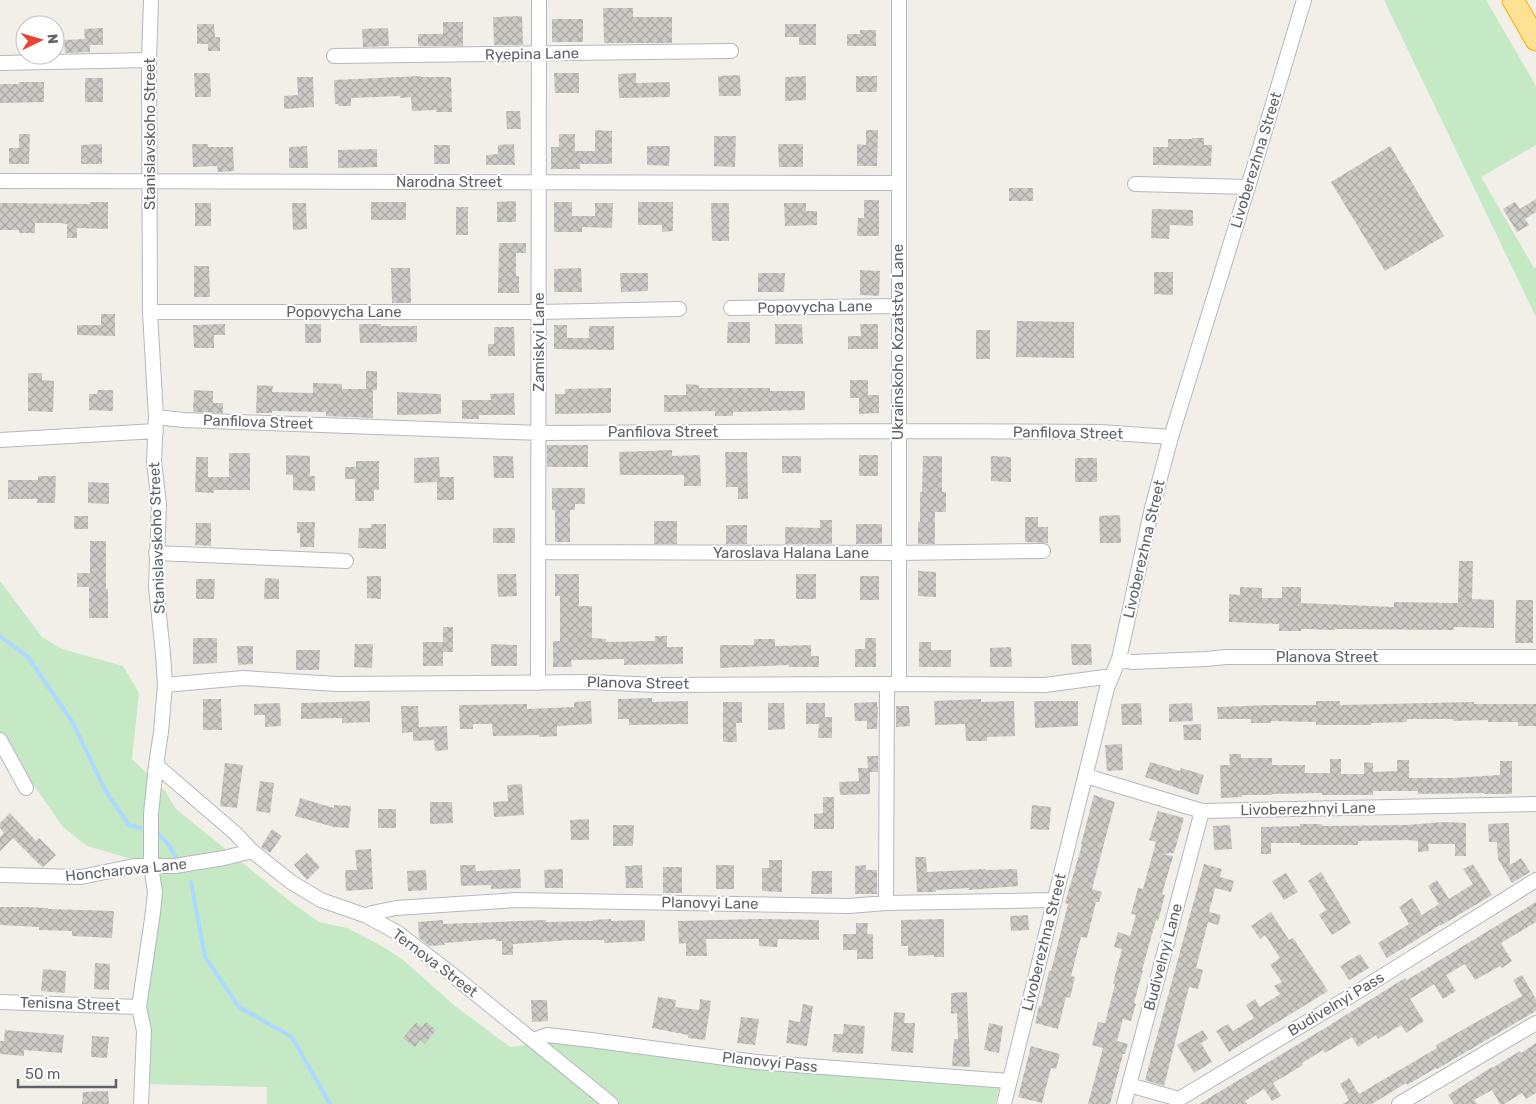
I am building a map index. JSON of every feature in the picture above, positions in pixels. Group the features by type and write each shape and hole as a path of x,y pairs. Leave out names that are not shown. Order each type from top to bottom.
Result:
{"highway":[{"path":"1513,0 1536,40"}],"street":[{"name":"Stanislavskoho Street","path":"141,1104 144,1031 139,1006 153,912 151,814 165,685 157,603 156,553 159,504 154,461 156,416 150,312 150,0"},
{"name":"Zamiskyi Lane","path":"538,683 539,0"},
{"name":"Ukrainskoho Kozatstva Lane","path":"886,903 898,553 899,0"},
{"name":"Livoberezhna Street","path":"1004,1104 1108,688 1119,659 1152,508 1171,437 1304,0"},
{"name":"Ryepina Lane","path":"334,56 731,51"},
{"path":"0,63 149,60"},
{"name":"Narodna Street","path":"0,182 899,183"},
{"path":"1136,184 1248,187"},
{"name":"Popovycha Lane","path":"731,308 899,306"},
{"name":"Popovycha Lane","path":"150,312 539,312 679,308"},
{"name":"Panfilova Street","path":"156,416 183,420 539,433 1100,432 1171,437"},
{"path":"0,440 156,432"},
{"name":"Yaroslava Halana Lane","path":"539,552 898,553 1043,551"},
{"path":"156,553 346,561"},
{"name":"Planova Street","path":"1119,659 1132,662 1226,657 1536,657"},
{"name":"Planova Street","path":"165,685 243,678 337,684 591,682 656,685 1045,685 1112,676"},
{"path":"0,740 26,788"},
{"name":"Ternova Street","path":"156,765 235,833 252,851 305,891 321,900 367,916 398,933 449,972 611,1104"},
{"name":"Livoberezhnyi Lane","path":"1086,776 1202,811 1536,804"},
{"name":"Budivelnyi Lane","path":"1124,1104 1202,811"},
{"name":"Honcharova Lane","path":"0,875 81,877 134,866 175,866 224,858 252,851"},
{"name":"Budivelnyi Pass","path":"1129,1085 1179,1099 1349,997 1536,880"},
{"name":"Planovyi Lane","path":"367,916 372,913 396,908 517,900 849,906 886,903 1055,900"},
{"name":"Tenisna Street","path":"0,1002 139,1006"},
{"path":"1399,1104 1536,1023"},
{"name":"Planovyi Pass","path":"533,1040 547,1035 756,1062 1009,1081"}],"green space":[{"path":"1384,0 1486,0 1536,86 1536,145 1481,177 1534,268 1536,267 1536,317"},
{"path":"0,581 42,637 62,649 123,666 139,693 132,759 165,791 176,809 287,899 319,922 347,928 402,959 455,1006 510,1047 546,1042 1000,1085 995,1104 267,1104 267,1087 139,1084 156,878 146,863 87,846 63,827 0,737"}],"building":[{"path":"603,8 633,8 633,17 672,17 672,43 604,43"},
{"path":"522,16 523,45 494,45 493,17"},
{"path":"552,19 583,19 583,42 552,42"},
{"path":"443,22 463,22 463,46 418,46 418,34 443,34"},
{"path":"197,24 214,24 215,37 220,37 220,51 208,51 208,44 197,44"},
{"path":"785,24 816,24 816,45 799,45 799,37 785,37"},
{"path":"103,28 103,45 90,45 90,52 65,53 65,40 85,39 84,29"},
{"path":"388,28 389,46 363,47 362,29"},
{"path":"860,30 876,30 876,46 847,46 847,34 860,34"},
{"path":"194,73 210,73 211,97 195,97"},
{"path":"554,73 579,73 579,93 555,93"},
{"path":"636,73 636,83 670,82 670,97 619,98 618,74"},
{"path":"740,75 741,96 719,96 718,76"},
{"path":"421,76 451,77 452,112 436,112 436,110 412,111 411,97 400,98 400,96 351,98 351,106 335,104 334,80"},
{"path":"806,76 806,100 785,101 785,77"},
{"path":"856,76 877,76 877,92 856,92"},
{"path":"297,77 313,77 314,107 284,109 284,96 298,95"},
{"path":"85,78 103,78 103,102 85,102"},
{"path":"19,82 44,82 44,102 0,103 0,84 19,84"},
{"path":"506,111 520,111 521,129 507,129"},
{"path":"595,130 612,131 612,164 580,164 580,169 551,169 551,147 559,147 559,134 575,134 575,151 595,151"},
{"path":"866,130 878,130 877,166 857,166 857,144 866,145"},
{"path":"19,134 30,134 29,164 9,164 9,148 19,148"},
{"path":"714,136 736,136 735,167 714,166"},
{"path":"1204,138 1204,145 1212,145 1211,166 1153,165 1153,147 1168,147 1168,139"},
{"path":"102,144 102,164 81,164 81,145"},
{"path":"192,144 208,144 208,147 233,147 234,171 218,172 217,166 193,167"},
{"path":"514,144 515,165 486,165 486,155 498,154 498,145"},
{"path":"778,144 803,144 803,167 779,167"},
{"path":"434,145 450,145 450,164 434,164"},
{"path":"307,146 308,168 289,168 289,147"},
{"path":"647,146 670,146 669,166 647,165"},
{"path":"1390,146 1444,236 1385,271 1331,182"},
{"path":"377,149 377,167 338,168 338,150"},
{"path":"1009,188 1033,188 1033,201 1009,201"},
{"path":"1536,199 1536,212 1525,219 1529,225 1517,232 1503,209 1515,202 1520,209"},
{"path":"864,200 879,200 879,236 857,236 858,218 864,218"},
{"path":"516,201 516,222 497,222 497,202"},
{"path":"90,202 108,202 108,229 77,228 77,238 67,238 67,224 60,223 35,223 35,233 19,233 19,230 0,230 0,203 90,204"},
{"path":"371,202 406,202 406,220 371,220"},
{"path":"554,202 572,202 572,216 595,216 595,203 613,203 612,228 582,227 582,232 554,232"},
{"path":"638,202 673,202 673,231 662,232 662,225 638,225"},
{"path":"195,203 211,203 211,226 195,226"},
{"path":"292,203 306,203 307,229 293,230"},
{"path":"711,203 729,203 729,241 712,241"},
{"path":"784,203 806,203 806,211 817,211 817,225 785,226"},
{"path":"456,207 468,207 468,235 456,235"},
{"path":"1152,209 1193,210 1193,226 1170,225 1169,239 1151,238"},
{"path":"499,243 526,243 526,253 516,253 516,276 519,276 519,293 498,293"},
{"path":"194,266 209,266 210,297 194,297"},
{"path":"391,268 410,268 411,303 392,303"},
{"path":"581,268 582,292 554,292 554,269"},
{"path":"860,270 880,271 879,296 860,295"},
{"path":"1154,272 1173,272 1173,295 1154,294"},
{"path":"620,273 648,273 648,291 621,292"},
{"path":"758,273 785,273 784,292 758,292"},
{"path":"101,314 115,314 115,336 77,335 77,325 101,325"},
{"path":"1017,321 1074,322 1074,358 1016,357"},
{"path":"728,322 750,322 750,343 727,343"},
{"path":"225,324 225,335 214,335 214,348 194,348 193,325"},
{"path":"305,324 321,324 321,343 305,343"},
{"path":"359,324 417,326 417,342 360,343"},
{"path":"775,324 802,324 803,344 775,344"},
{"path":"860,324 878,324 878,349 848,349 848,336 861,336"},
{"path":"554,325 567,325 567,338 589,338 589,326 614,326 614,350 554,349"},
{"path":"494,327 514,327 515,356 488,356 488,344 494,344"},
{"path":"976,330 990,330 990,359 976,359"},
{"path":"366,371 377,371 377,390 373,390 373,418 326,416 326,412 272,411 272,413 256,413 257,385 273,386 272,392 313,393 313,383 342,384 342,389 366,389"},
{"path":"28,373 42,373 42,380 54,381 53,412 28,411"},
{"path":"850,380 868,380 868,395 879,395 879,413 859,414 859,398 850,398"},
{"path":"686,384 699,385 699,388 770,388 770,391 805,391 805,410 733,412 733,416 715,416 715,411 664,412 664,395 686,395"},
{"path":"611,388 611,413 555,414 555,394 565,394 565,389"},
{"path":"98,390 113,390 113,411 89,410 89,394 97,394"},
{"path":"194,390 213,391 213,403 223,403 223,413 193,412"},
{"path":"397,392 441,394 441,414 397,415"},
{"path":"514,393 515,415 479,415 479,419 462,419 462,400 491,400 490,394"},
{"path":"547,445 588,445 588,467 547,467"},
{"path":"672,450 672,456 700,455 701,486 684,486 684,475 620,475 619,452"},
{"path":"725,452 747,452 748,499 738,499 738,487 726,487"},
{"path":"229,453 250,453 250,490 214,490 214,493 195,492 196,457 208,457 208,477 229,477"},
{"path":"286,455 310,456 310,476 315,476 315,491 293,490 293,475 286,475"},
{"path":"859,455 878,455 878,476 859,476"},
{"path":"493,456 513,456 514,478 494,478"},
{"path":"782,456 801,456 801,473 782,473"},
{"path":"923,456 942,456 942,492 946,492 946,512 935,512 935,544 918,544"},
{"path":"991,456 1011,457 1011,482 991,481"},
{"path":"439,457 440,477 454,477 454,500 437,500 437,482 414,483 414,458"},
{"path":"1075,458 1097,458 1097,482 1075,482"},
{"path":"356,461 379,461 379,490 374,490 374,501 355,501 355,479 345,479 345,467 356,467"},
{"path":"38,476 56,476 55,503 37,503 37,499 8,499 8,480 38,480"},
{"path":"88,482 109,483 109,504 88,503"},
{"path":"552,488 585,488 585,504 575,504 575,510 570,510 570,542 555,542 555,510 552,510"},
{"path":"1120,515 1121,543 1100,543 1099,516"},
{"path":"74,516 88,516 88,529 74,529"},
{"path":"1025,517 1038,517 1038,527 1048,527 1048,543 1025,542"},
{"path":"820,520 832,520 832,544 785,544 785,527 820,528"},
{"path":"654,521 677,521 677,544 654,544"},
{"path":"297,522 315,522 314,547 300,547 300,533 297,533"},
{"path":"196,523 211,523 211,546 195,545"},
{"path":"371,524 386,524 386,549 358,548 359,528 371,528"},
{"path":"856,524 882,524 882,544 856,544"},
{"path":"726,525 747,525 747,544 726,544"},
{"path":"493,528 515,528 515,543 493,543"},
{"path":"90,541 106,541 108,618 89,618 89,587 77,587 77,573 90,573"},
{"path":"1459,561 1473,561 1472,599 1494,600 1494,628 1454,627 1454,630 1301,629 1301,631 1279,631 1279,624 1229,622 1229,594 1240,595 1240,587 1262,588 1262,598 1282,598 1282,587 1301,587 1301,603 1394,607 1394,602 1458,603"},
{"path":"918,571 936,572 936,597 918,596"},
{"path":"497,574 516,574 517,596 498,597"},
{"path":"555,574 579,574 579,606 592,606 592,638 606,639 606,642 655,641 655,636 667,636 667,647 683,647 683,664 624,665 624,659 571,660 572,667 553,667 553,641 560,641 560,596 555,596"},
{"path":"796,574 816,574 816,599 796,599"},
{"path":"367,576 381,576 381,599 367,598"},
{"path":"860,576 879,576 879,600 860,600"},
{"path":"265,578 279,579 279,599 264,599"},
{"path":"196,579 215,579 214,599 196,599"},
{"path":"1516,600 1533,600 1533,643 1515,643"},
{"path":"443,627 453,627 453,652 443,652 443,666 423,666 423,642 443,642"},
{"path":"193,638 217,638 217,663 193,664"},
{"path":"865,638 876,638 876,667 855,667 855,649 865,649"},
{"path":"754,639 775,639 775,646 811,645 811,656 819,656 819,667 789,667 789,665 720,668 720,645 754,645"},
{"path":"919,642 931,642 931,650 951,650 951,667 919,667"},
{"path":"355,644 373,644 372,668 354,667"},
{"path":"491,644 517,645 517,666 491,666"},
{"path":"1071,644 1091,644 1092,665 1072,665"},
{"path":"237,646 253,646 253,664 238,665"},
{"path":"1011,647 1012,667 990,667 990,648"},
{"path":"296,650 320,650 319,670 296,670"},
{"path":"652,698 652,702 688,701 688,724 629,725 629,719 618,719 618,699"},
{"path":"203,699 221,699 222,730 203,730"},
{"path":"981,699 981,702 1014,701 1015,736 987,737 987,741 966,741 965,724 935,725 934,701"},
{"path":"370,701 370,722 342,723 342,718 301,719 301,703"},
{"path":"591,701 592,724 557,726 557,736 493,736 492,724 473,724 473,729 460,729 459,705 527,704 527,709 574,707 574,702"},
{"path":"1034,701 1078,701 1078,726 1035,728"},
{"path":"1316,701 1340,701 1340,705 1474,702 1474,704 1536,704 1536,726 1518,726 1518,722 1488,722 1488,720 1453,721 1453,719 1407,719 1407,722 1371,723 1371,725 1316,725 1316,722 1271,721 1271,723 1251,723 1251,719 1218,719 1217,707 1316,705"},
{"path":"723,702 742,702 742,723 736,723 737,742 723,742"},
{"path":"877,702 877,729 867,729 867,721 855,721 854,703"},
{"path":"280,703 281,726 265,727 265,715 254,715 254,704"},
{"path":"768,703 784,703 785,729 768,730"},
{"path":"806,703 825,703 825,717 832,717 832,738 818,738 819,724 806,724"},
{"path":"1141,703 1142,725 1122,725 1121,704"},
{"path":"1192,703 1193,721 1169,722 1169,704"},
{"path":"401,706 418,706 419,727 447,726 448,750 435,751 434,740 413,741 413,732 402,733"},
{"path":"896,706 909,706 910,726 896,727"},
{"path":"1201,724 1201,740 1184,740 1183,725"},
{"path":"1122,744 1123,770 1107,771 1105,745"},
{"path":"1229,754 1241,754 1241,758 1272,758 1272,765 1305,765 1305,773 1330,773 1330,759 1341,759 1341,774 1364,774 1364,762 1373,763 1373,772 1397,771 1397,760 1409,760 1409,778 1500,775 1500,761 1512,761 1512,794 1418,794 1418,791 1373,791 1373,795 1322,795 1322,793 1242,795 1242,797 1221,798 1220,765 1230,765"},
{"path":"867,756 878,756 878,772 870,772 870,794 840,795 839,782 859,781 858,768 868,768"},
{"path":"1150,762 1180,771 1181,768 1204,775 1198,795 1145,777"},
{"path":"225,763 243,765 237,808 220,806"},
{"path":"260,781 274,783 270,813 256,811"},
{"path":"522,784 524,815 494,817 493,802 508,801 507,785"},
{"path":"1094,795 1115,802 1092,889 1102,892 1099,902 1096,902 1087,938 1081,937 1071,976 1075,977 1070,998 1066,997 1058,1029 1035,1023 1049,971 1051,971 1068,904 1065,903"},
{"path":"823,797 834,797 834,829 814,829 814,814 823,813"},
{"path":"300,798 334,808 334,805 351,806 349,828 334,827 295,816"},
{"path":"430,802 452,802 453,823 430,824"},
{"path":"1032,805 1051,807 1049,830 1030,829"},
{"path":"378,809 396,809 396,828 378,828"},
{"path":"1158,811 1184,818 1174,853 1162,854 1173,856 1162,894 1165,895 1142,970 1131,1021 1123,1019 1117,1041 1128,1044 1125,1054 1123,1054 1110,1104 1088,1104 1103,1048 1092,1045 1098,1022 1105,1023 1122,949 1114,947 1118,932 1130,936 1136,915 1131,914 1138,888 1143,889 1156,842 1149,840"},
{"path":"10,813 36,841 39,838 56,855 43,867 13,838 0,851 0,837 4,833 0,828 0,823"},
{"path":"589,819 589,840 571,840 570,820"},
{"path":"1444,822 1466,823 1466,856 1455,856 1455,844 1428,844 1429,851 1418,852 1418,841 1407,840 1358,841 1358,845 1271,843 1271,854 1261,854 1261,827 1300,826 1300,824 1322,824 1322,826 1407,825"},
{"path":"1509,823 1510,865 1521,858 1530,872 1512,883 1498,859 1497,842 1489,842 1488,824"},
{"path":"613,825 634,825 633,846 613,846"},
{"path":"1230,825 1232,849 1214,850 1213,826"},
{"path":"272,829 282,836 270,853 261,847"},
{"path":"371,849 373,889 346,891 345,870 357,870 355,850"},
{"path":"307,853 320,867 307,880 294,865"},
{"path":"915,857 926,857 927,872 1017,869 1018,886 917,892"},
{"path":"769,860 782,860 782,892 762,891 762,868 769,868"},
{"path":"1204,864 1222,869 1220,877 1234,881 1231,892 1215,888 1209,912 1221,915 1218,925 1208,922 1196,968 1203,970 1198,989 1189,987 1164,1086 1145,1080"},
{"path":"1473,864 1492,895 1387,958 1378,943 1409,924 1399,907 1412,898 1422,915 1439,904 1428,886 1437,880 1449,899 1473,884 1463,869"},
{"path":"460,865 475,865 476,871 520,869 521,888 491,889 491,885 461,886"},
{"path":"642,865 643,888 626,888 625,866"},
{"path":"716,865 734,865 734,889 716,889"},
{"path":"866,865 866,870 877,870 877,894 855,894 855,866"},
{"path":"663,867 682,867 682,893 663,893"},
{"path":"563,869 563,888 545,888 544,870"},
{"path":"426,870 427,890 408,891 407,871"},
{"path":"812,871 832,871 832,894 811,894"},
{"path":"1321,872 1351,923 1332,935 1319,915 1326,910 1308,881"},
{"path":"1286,873 1298,892 1284,900 1272,881"},
{"path":"1536,902 1536,922 1501,943 1512,961 1502,968 1500,966 1475,980 1465,964 1446,975 1456,991 1443,999 1434,984 1410,999 1424,1021 1406,1033 1401,1025 1378,1039 1376,1035 1358,1047 1352,1037 1325,1053 1323,1050 1302,1063 1303,1065 1273,1083 1281,1096 1272,1101 1264,1089 1245,1101 1247,1104 1199,1104 1405,978 1407,980"},
{"path":"0,907 114,911 112,938 72,936 72,931 39,930 39,927 0,925"},
{"path":"1271,912 1289,940 1293,938 1328,991 1229,1052 1216,1031 1228,1024 1233,1031 1254,1018 1246,1005 1255,999 1260,1007 1280,994 1274,986 1282,982 1270,965 1280,958 1265,935 1260,939 1251,926"},
{"path":"1028,915 1029,930 1011,931 1010,916"},
{"path":"611,919 611,921 645,920 645,941 604,943 604,940 571,940 513,944 513,955 502,955 502,941 496,941 496,939 429,946 419,938 418,922 443,920 443,924"},
{"path":"944,919 944,957 934,957 934,955 908,956 908,946 901,946 901,920"},
{"path":"819,920 819,940 778,939 777,947 759,946 759,939 706,939 707,956 686,956 686,943 679,944 678,921"},
{"path":"856,923 868,923 867,934 873,934 873,959 857,959 857,950 843,950 843,934 856,934"},
{"path":"1360,954 1369,968 1349,980 1340,966"},
{"path":"95,963 110,964 109,990 94,989"},
{"path":"43,969 66,971 65,993 41,991"},
{"path":"1522,975 1536,999 1536,1011 1437,1069 1407,1085 1406,1083 1372,1104 1343,1104 1349,1100 1340,1084 1349,1078 1359,1094 1437,1048 1436,1045 1522,996 1513,980"},
{"path":"967,992 970,1067 952,1066 954,1039 958,1039 957,1013 951,1014 951,993"},
{"path":"658,997 676,1000 675,1007 699,1010 700,999 711,1001 705,1040 688,1038 688,1035 652,1028"},
{"path":"531,1000 547,1000 548,1021 532,1022"},
{"path":"803,1004 813,1006 807,1046 786,1043 789,1020 800,1022"},
{"path":"894,1012 905,1013 904,1023 915,1023 913,1053 891,1051"},
{"path":"741,1017 759,1019 755,1045 737,1043"},
{"path":"426,1022 436,1030 425,1044 420,1040 415,1047 403,1038 416,1023 422,1027"},
{"path":"989,1023 1003,1026 999,1053 984,1050"},
{"path":"844,1024 865,1026 863,1054 832,1052 834,1034 843,1034"},
{"path":"5,1030 64,1035 62,1053 24,1050 24,1056 0,1054 0,1041 4,1041"},
{"path":"1203,1030 1208,1039 1201,1043 1212,1062 1194,1073 1177,1045"},
{"path":"92,1036 109,1037 107,1058 91,1057"},
{"path":"1536,1043 1536,1093 1526,1099 1522,1093 1504,1104 1500,1104 1492,1090 1474,1100 1477,1104 1454,1104 1448,1095 1492,1067 1520,1051 1521,1053"},
{"path":"1031,1046 1060,1054 1056,1069 1051,1068 1042,1103 1018,1097"},
{"path":"108,1091 109,1104 82,1104 83,1092"}],"waterway":[{"path":"0,636 28,657 73,723 105,790 129,825 141,828"},
{"path":"156,831 168,844 177,859"},
{"path":"191,882 205,957 239,1007 292,1037 330,1104"}]}
